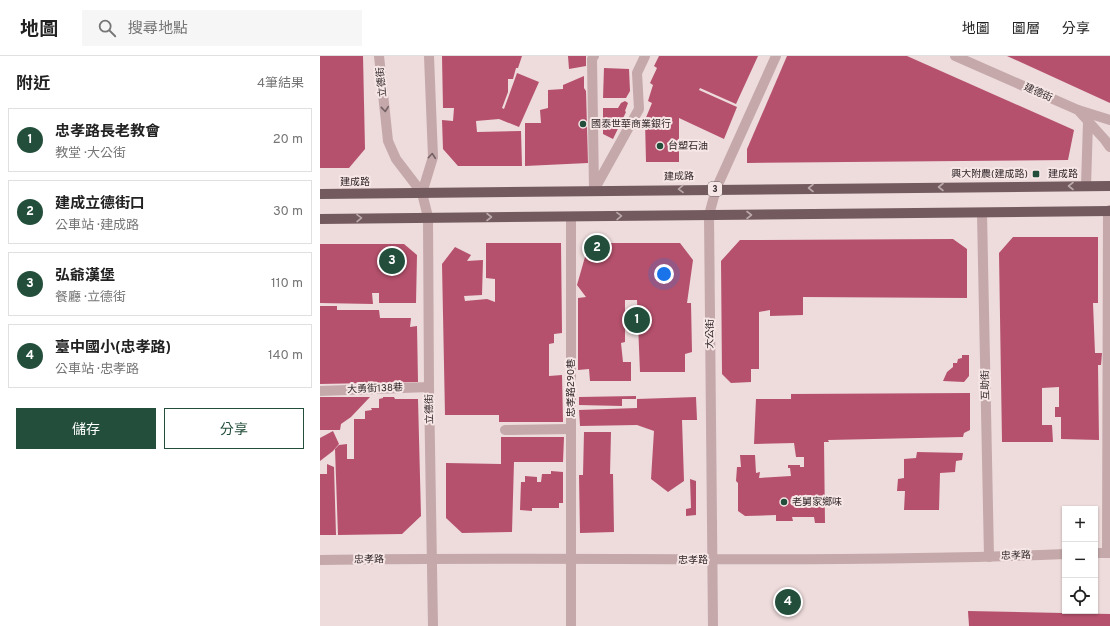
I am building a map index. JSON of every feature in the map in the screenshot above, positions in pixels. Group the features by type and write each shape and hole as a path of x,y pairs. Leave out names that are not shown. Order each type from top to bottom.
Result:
{"main road":[{"name":"建成路","path":"320,194 594,190 1110,186"},
{"path":"320,219 1109,211"}],"street":[{"name":"立德街","path":"380,56 388,141 396,159 422,193 428,217 433,626"},
{"path":"422,193 433,157 429,56"},
{"path":"594,56 592,59 594,190"},
{"path":"594,190 639,109 636,73 645,56"},
{"name":"大公街","path":"713,626 709,215 716,189 776,56"},
{"name":"建德街","path":"955,56 1078,110 1110,147"},
{"path":"1078,110 1110,120"},
{"path":"1086,186 1088,122"},
{"path":"1098,553 1109,553 1109,211"},
{"name":"互助街","path":"982,213 989,557"},
{"name":"忠孝路290巷","path":"571,217 571,626"},
{"name":"大勇街138巷","path":"320,391 429,387"},
{"path":"505,430 570,429"},
{"name":"忠孝路","path":"320,560 712,560 989,557 1062,554"}],"building":[{"path":"320,56 363,56 365,149 349,168 320,168"},
{"path":"442,56 522,56 518,68 516,68 513,79 508,79 508,92 502,108 504,109 517,73 539,82 519,127 499,119 476,121 477,132 521,131 522,166 458,166 443,149 442,120 453,121 454,108 443,108"},
{"path":"568,56 586,56 586,66 569,69"},
{"path":"659,56 758,56 736,104 700,88 699,90 737,107 724,139 679,118 679,162 646,162 645,120 652,103 648,101 653,85 650,83 657,68 654,66"},
{"path":"787,56 907,56 1074,130 1068,160 747,163 747,149"},
{"path":"1007,56 1110,56 1110,103"},
{"path":"604,68 629,69 630,91 626,98 603,98"},
{"path":"584,76 584,88 586,91 588,163 525,166 525,123 541,123 540,110 548,108 548,90 563,89 563,85"},
{"path":"625,101 628,103 626,112 613,139 603,134 603,108 618,108 621,103"},
{"path":"1013,237 1098,237 1098,303 1093,303 1095,353 1102,353 1101,365 1098,365 1099,440 1061,439 1061,417 1055,417 1055,407 1059,407 1059,387 1042,388 1042,425 1052,425 1053,442 1002,442 999,253"},
{"path":"953,239 967,249 967,298 803,297 803,315 770,316 770,310 759,312 759,369 751,369 751,382 731,383 722,374 721,261 740,240"},
{"path":"486,243 561,243 562,333 554,334 554,343 549,344 549,376 562,375 563,422 499,422 499,415 445,415 442,264 455,247 471,255 467,261 483,260 482,295 464,296 465,301 487,299 495,302 495,279 486,278"},
{"path":"589,243 680,243 693,260 687,303 691,303 692,352 685,354 685,372 640,372 637,300 625,300 625,342 621,343 623,362 631,362 631,381 590,381 589,369 578,370 578,298 586,297 577,285"},
{"path":"320,244 404,244 417,255 416,303 379,303 379,293 372,293 373,304 320,303"},
{"path":"320,306 337,306 337,310 379,310 380,318 411,318 410,327 417,326 418,382 320,384"},
{"path":"962,355 969,355 969,376 964,382 943,381 947,372 953,367 953,363 957,363 958,359 962,358"},
{"path":"970,393 970,430 964,433 963,437 828,440 829,442 824,442 825,523 815,523 814,517 792,517 793,521 776,521 776,515 745,516 738,511 738,483 736,481 737,467 741,467 740,455 755,455 756,473 760,472 759,478 791,476 788,465 800,465 800,467 804,467 804,457 796,457 794,443 754,444 756,399 791,399 791,394"},
{"path":"636,396 636,399 622,399 622,406 579,405 579,397"},
{"path":"320,397 370,397 351,417 341,424 340,430 320,430"},
{"path":"383,397 394,397 395,399 418,399 421,516 402,534 338,535 335,449 339,445 347,444 347,459 354,459 354,419 365,419 365,411 372,410 371,408 379,408 379,399"},
{"path":"696,397 697,420 682,420 684,481 668,492 651,479 654,431 637,425 580,426 579,410 637,408 637,399"},
{"path":"333,431 339,444 333,451 320,461 320,438"},
{"path":"584,432 611,432 610,474 613,474 614,532 580,533 579,475 583,475"},
{"path":"501,437 564,437 563,462 514,462 512,532 462,533 446,518 446,463 501,464"},
{"path":"917,452 963,453 962,460 956,461 955,472 940,473 939,510 904,510 905,491 897,491 898,479 904,478 904,459 916,458"},
{"path":"327,464 334,467 336,535 320,535 320,474 327,474"},
{"path":"551,471 563,472 563,503 559,503 559,508 532,508 532,511 520,510 521,482 525,482 525,476 537,477 537,482 541,482 542,474 551,474"},
{"path":"690,479 696,481 696,515 686,516 686,509 691,508"},
{"path":"968,611 1110,614 1110,626 969,626"}],"place":[{"name":"國泰世華商業銀行","path":"583,124"},
{"name":"台塑石油","path":"660,146"},
{"name":"興大附農(建成路)","path":"1036,174"},
{"name":"建成立德街口","path":"597,248"},
{"name":"弘爺漢堡","path":"392,261"},
{"name":"忠孝路長老教會","path":"637,320"},
{"name":"老舅家鄉味","path":"784,502"},
{"name":"臺中國小(忠孝路)","path":"788,602"}]}
